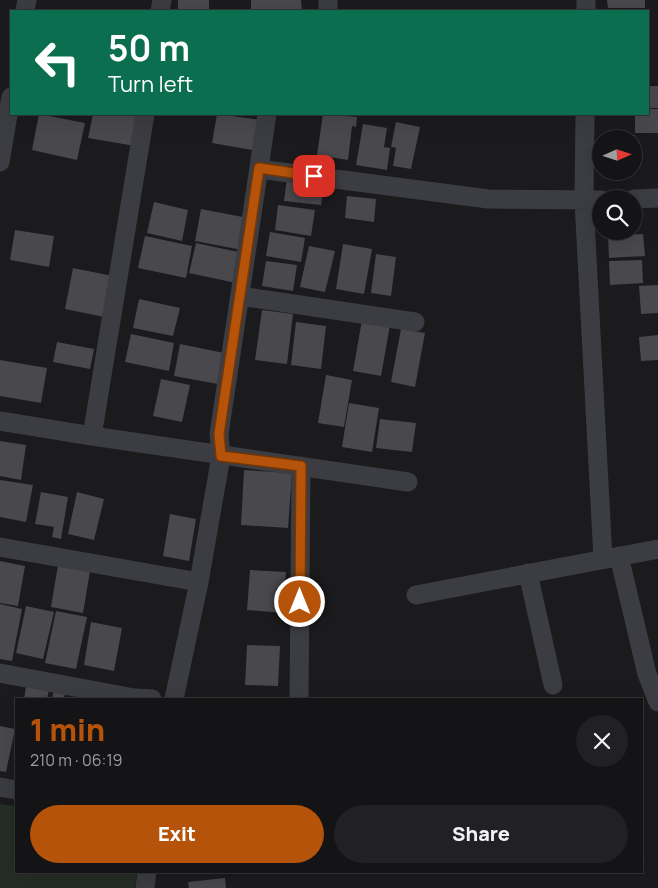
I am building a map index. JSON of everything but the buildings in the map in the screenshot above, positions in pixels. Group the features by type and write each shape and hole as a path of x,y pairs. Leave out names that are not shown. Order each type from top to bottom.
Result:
{"street":[{"path":"0,162 10,103"},
{"path":"92,436 145,115"},
{"path":"174,698 199,582 221,456 219,434 267,115"},
{"path":"585,115 592,190"},
{"path":"259,168 488,198 592,201"},
{"path":"642,199 658,198"},
{"path":"595,240 611,557 647,674 658,702"},
{"path":"240,296 415,322"},
{"path":"0,421 221,456 408,482"},
{"path":"299,698 301,466"},
{"path":"0,548 199,582"},
{"path":"416,595 658,548"},
{"path":"528,573 553,685"},
{"path":"0,673 134,698"},
{"path":"0,787 15,790"},
{"path":"145,888 147,873"}],"shaded area":[{"path":"0,804 15,806 15,873 137,873 135,888 0,888"}],"route":[{"path":"300,602 301,466 221,456 219,434 259,168 314,176"}]}
